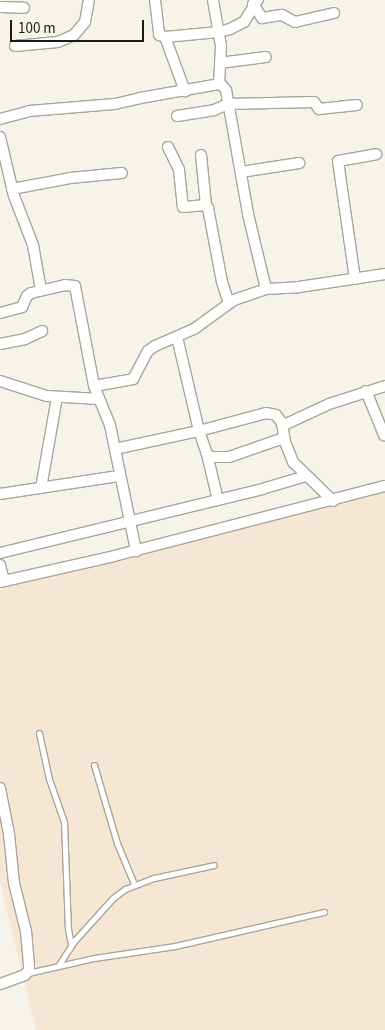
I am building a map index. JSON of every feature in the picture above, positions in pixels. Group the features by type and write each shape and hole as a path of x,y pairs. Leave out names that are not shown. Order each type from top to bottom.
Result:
{"street":[{"path":"15,46 58,42 74,35 85,22 89,0"},
{"path":"155,0 159,35 165,37 219,32 244,22 256,2"},
{"path":"213,0 219,32 220,84"},
{"path":"256,2 262,18 282,15 295,22 334,13"},
{"path":"0,7 24,8"},
{"path":"165,37 185,91"},
{"path":"220,63 266,57"},
{"path":"0,120 30,112 115,104 220,84 225,88 266,289"},
{"path":"177,116 214,110 228,104 314,102 319,109 357,105"},
{"path":"0,137 12,189 33,245 42,290"},
{"path":"168,147 179,170 183,207 206,205"},
{"path":"355,279 338,161 376,154"},
{"path":"201,155 206,205 210,216 222,282 229,303"},
{"path":"241,172 299,163"},
{"path":"12,189 70,178 122,173"},
{"path":"94,386 133,379 148,350 202,324 229,303 266,289 299,287 385,274"},
{"path":"0,313 22,308 27,296 42,290 65,285 75,286 94,386 107,412 136,551"},
{"path":"0,344 25,339 42,332"},
{"path":"177,337 199,431 207,454 218,500"},
{"path":"0,381 57,397 99,399"},
{"path":"282,424 366,391 385,386"},
{"path":"366,391 384,435"},
{"path":"41,488 57,397"},
{"path":"115,449 199,431 266,413 276,415 282,424 284,438 293,462 333,501"},
{"path":"207,454 211,457 230,457 284,438"},
{"path":"0,494 119,476"},
{"path":"0,553 218,500 306,476"},
{"path":"0,565 2,581 136,551 385,486"},
{"path":"0,788 9,834 14,883 26,931 29,964 28,974 0,984"}],"lane":[{"path":"39,733 64,828 68,930 71,946"},
{"path":"94,765 117,844 134,884"},
{"path":"58,966 71,946 113,898 134,884 214,865"},
{"path":"28,974 94,958 175,946 324,912"}],"shaded area":[{"path":"385,492 385,1030 36,1030 0,882 0,589"}]}
